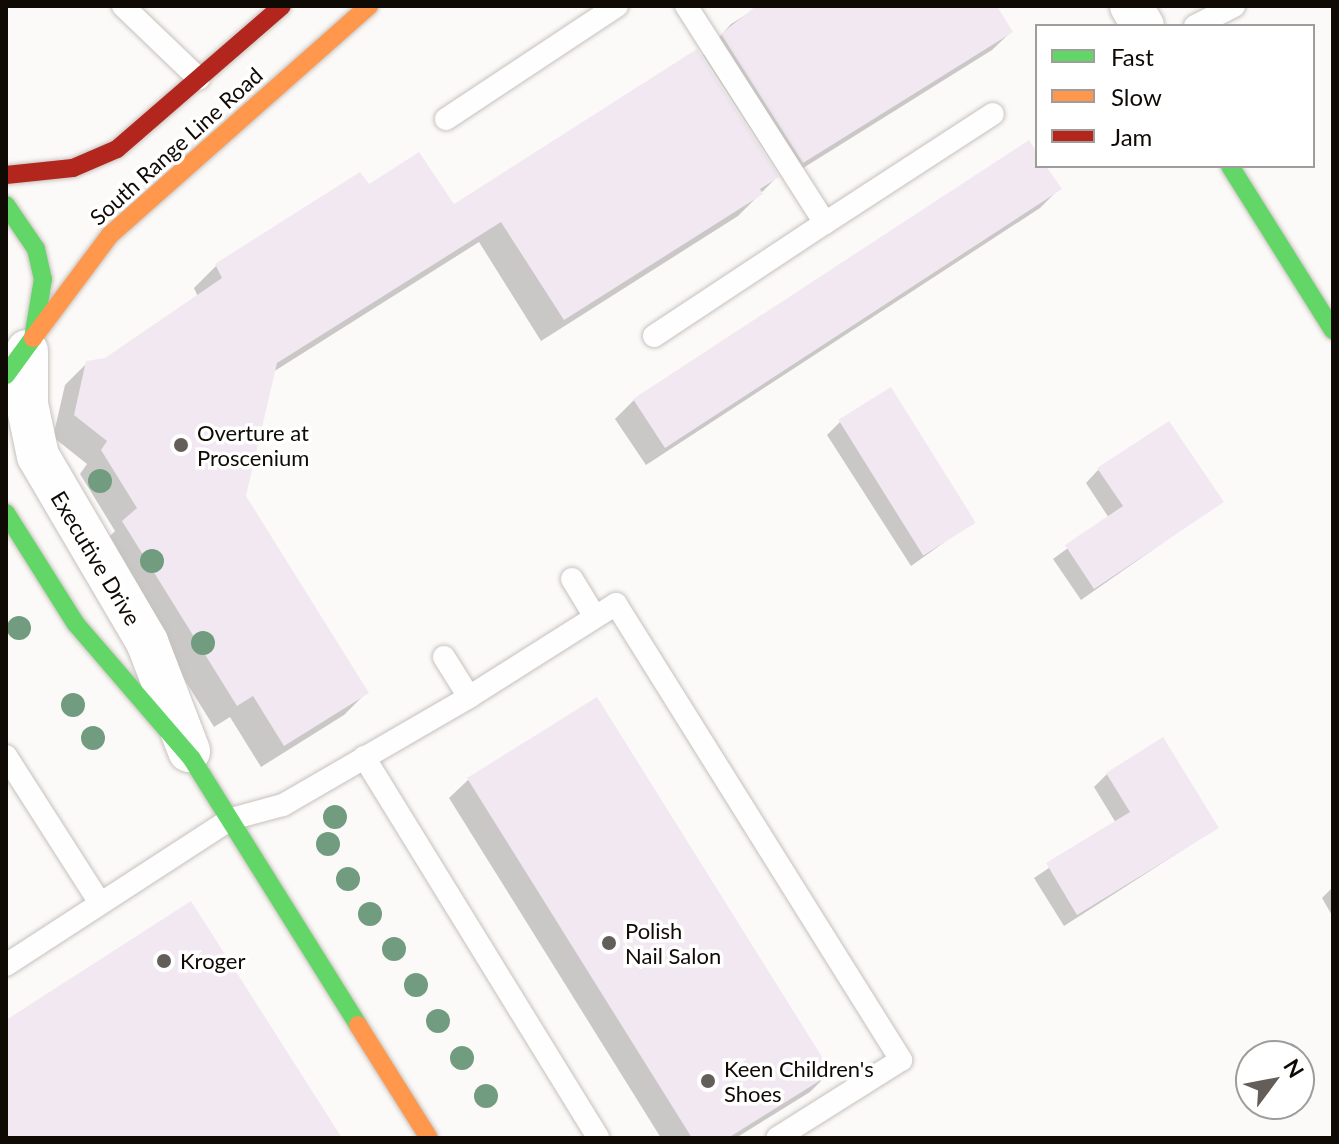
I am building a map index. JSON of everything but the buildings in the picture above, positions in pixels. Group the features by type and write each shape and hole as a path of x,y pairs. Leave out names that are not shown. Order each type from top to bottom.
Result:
{"main road":[{"name":"South Range Line Road","path":"6,175 49,173 96,161 199,79 282,6"},
{"name":"South Range Line Road","path":"22,355 110,235 369,6"},
{"path":"1231,168 1333,330"},
{"path":"6,205 36,249 43,279 22,355"},
{"name":"Executive Drive","path":"6,513 76,624 192,759 429,1138"}],"street":[{"path":"1131,6 1142,24"},
{"name":"Executive Drive","path":"22,355 27,404 38,456 147,642 192,759"}],"lane":[{"path":"123,6 199,79"},
{"path":"446,119 617,6"},
{"path":"686,6 825,223"},
{"path":"1199,24 1234,6"},
{"path":"654,336 993,114"},
{"path":"572,579 595,617"},
{"path":"6,965 231,819 283,805 469,697 616,604 901,1060 777,1138"},
{"path":"444,657 469,697"},
{"path":"6,756 100,903"},
{"path":"364,757 598,1138"}],"traffic: fast":[{"path":"1231,168 1333,330"},
{"path":"6,205 36,249 43,279 33,338 6,375"},
{"path":"6,513 76,624 192,759 358,1025"}],"traffic: slow":[{"path":"33,338 110,235 369,6"},
{"path":"358,1025 429,1138"}],"traffic: jam":[{"path":"6,175 73,168 117,149 282,6"}],"place":[{"name":"Overture at Proscenium","path":"181,445"},
{"name":"Polish Nail Salon","path":"609,943"},
{"name":"Kroger","path":"164,961"},
{"name":"Keen Children's Shoes","path":"708,1081"}]}
